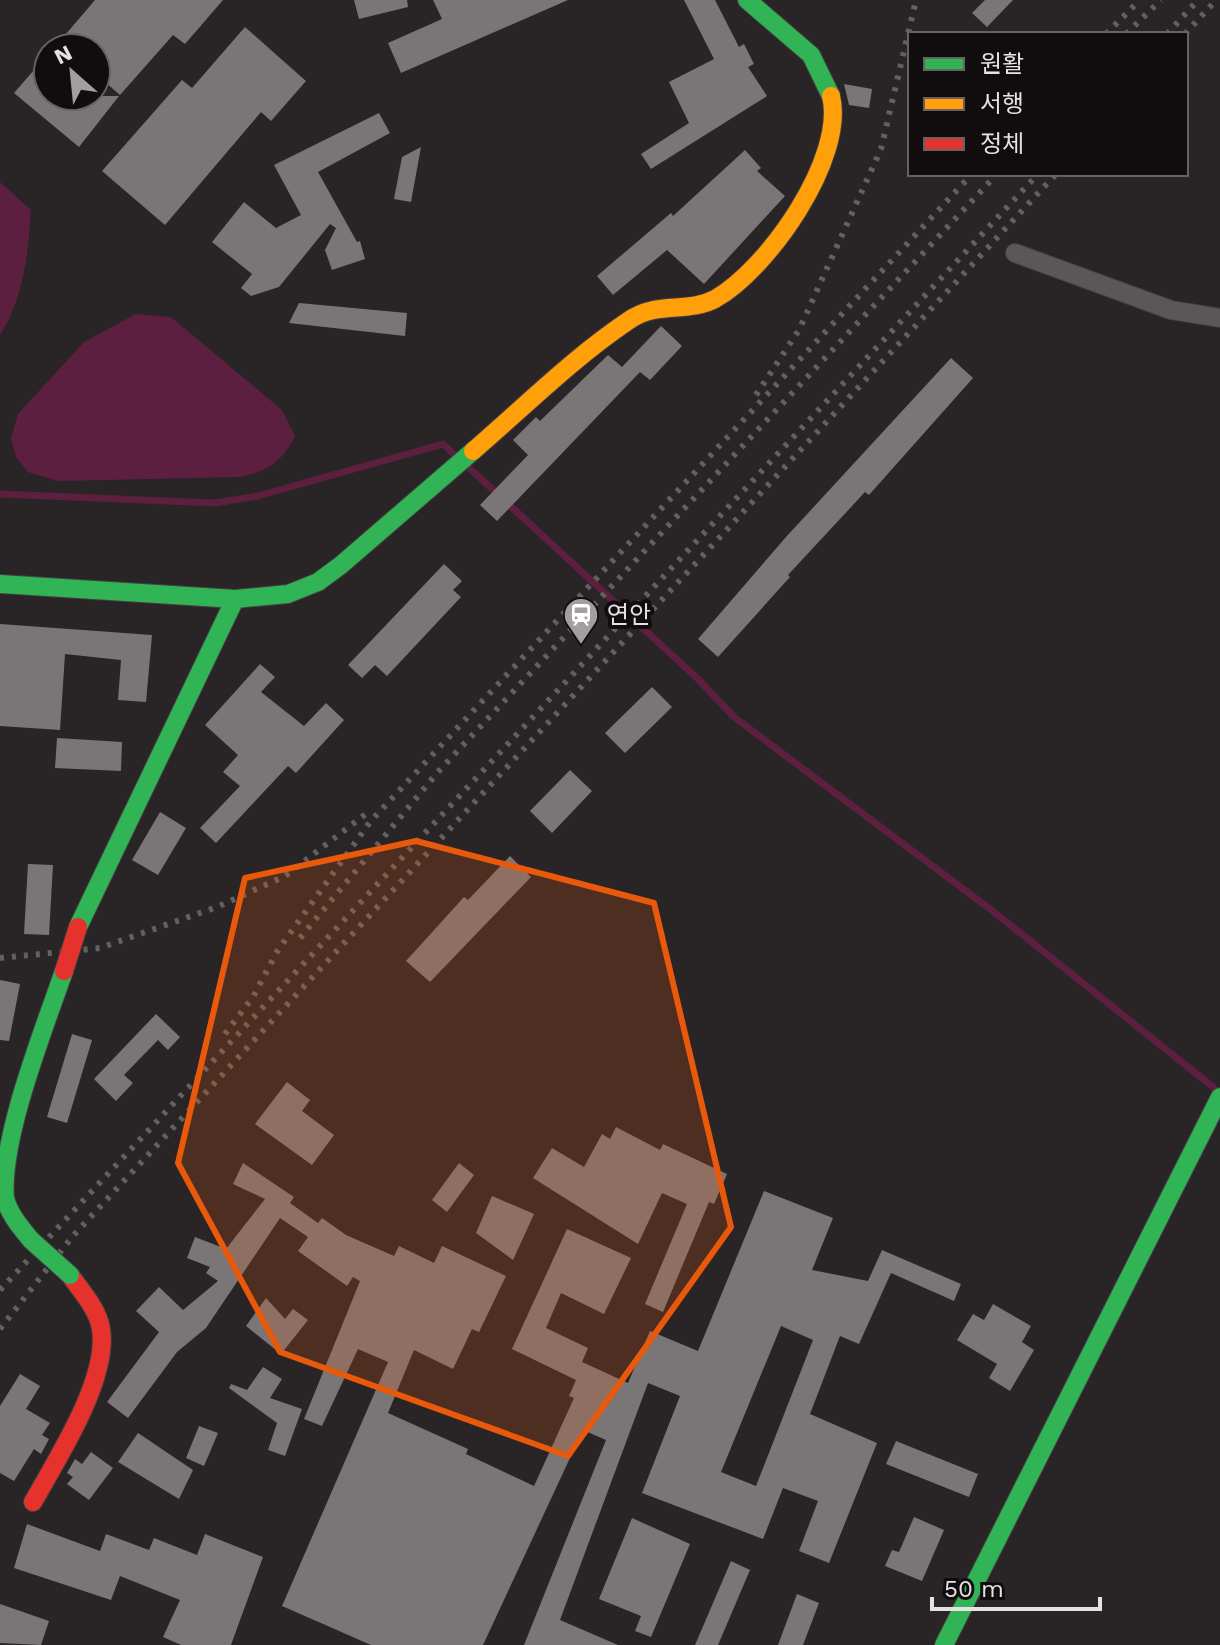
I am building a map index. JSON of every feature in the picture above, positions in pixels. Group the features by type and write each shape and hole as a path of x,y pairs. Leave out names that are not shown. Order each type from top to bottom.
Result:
{"street":[{"path":"0,584 235,599 288,594 318,582 607,335 649,309 711,301 733,285 754,267 817,184 830,148 834,120 830,89 814,57 747,0"},
{"path":"1015,253 1171,310 1220,318"},
{"path":"33,1502 84,1402 102,1333 96,1314 70,1275 31,1240 14,1218 3,1194 10,1128 78,927 235,599"},
{"path":"944,1645 1220,1097"}],"highlighted area":[{"path":"416,841 654,903 731,1227 568,1456 280,1352 178,1163 245,878"}],"shaded area":[{"path":"0,182 31,210 20,290 0,335"},
{"path":"136,314 171,317 282,410 295,436 279,459 258,472 240,477 58,481 28,472 16,457 11,438 18,414 84,342"}],"building":[{"path":"95,0 223,0 185,44 173,35 120,95 112,88 112,32 68,32"},
{"path":"354,0 407,0 408,7 359,19"},
{"path":"433,0 568,0 401,73 388,43 442,19"},
{"path":"684,0 715,0 739,47 744,44 754,64 748,67 767,96 651,169 641,154 689,123 669,82 714,59"},
{"path":"985,0 1013,0 987,27 972,13"},
{"path":"245,27 306,81 271,121 261,112 165,225 102,171 182,80 192,88"},
{"path":"32,72 32,108 14,93"},
{"path":"844,84 872,89 869,108 849,105"},
{"path":"37,112 106,112 79,147"},
{"path":"379,113 390,133 318,172 357,242 360,241 365,259 332,270 325,250 336,228 330,224 279,287 251,296 241,288 252,274 212,242 244,202 276,228 301,215 274,165"},
{"path":"421,147 411,202 394,199 402,157"},
{"path":"745,150 761,168 757,171 785,196 704,284 667,250 613,295 597,276 671,213 673,216"},
{"path":"299,303 407,313 405,336 289,323"},
{"path":"661,326 682,346 650,380 640,372 497,521 480,505 528,455 513,440 536,417 540,421 608,355 622,367"},
{"path":"951,358 973,378 869,495 865,492 788,575 790,577 718,657 698,639 786,537"},
{"path":"444,564 462,581 453,590 461,597 387,676 375,665 362,678 348,665"},
{"path":"0,624 152,635 146,702 118,700 121,660 65,654 60,730 0,726"},
{"path":"260,664 275,677 261,692 304,726 326,703 344,720 296,773 288,766 216,843 200,828 240,786 223,772 238,755 205,725"},
{"path":"652,687 672,707 625,753 605,733"},
{"path":"57,738 122,742 121,771 55,768"},
{"path":"570,770 592,791 552,833 530,811"},
{"path":"160,812 186,828 158,875 132,860"},
{"path":"510,856 531,877 430,982 406,961 464,897 468,900"},
{"path":"28,864 53,865 49,935 24,934"},
{"path":"0,980 20,984 9,1041 0,1040"},
{"path":"156,1014 180,1037 168,1050 158,1040 124,1075 133,1083 116,1101 94,1079"},
{"path":"72,1034 92,1040 67,1123 47,1117"},
{"path":"287,1082 310,1100 302,1111 334,1135 312,1165 255,1124"},
{"path":"616,1127 660,1150 663,1144 727,1174 714,1204 709,1202 663,1312 645,1304 687,1204 662,1193 638,1244 533,1178 552,1148 584,1167 602,1134 610,1139"},
{"path":"243,1163 294,1197 290,1203 318,1223 322,1218 346,1235 394,1256 399,1246 434,1263 442,1246 506,1276 479,1332 472,1329 453,1369 414,1350 388,1413 468,1449 466,1454 534,1486 574,1398 569,1396 576,1380 512,1349 567,1229 631,1258 604,1314 561,1293 546,1328 588,1348 582,1362 628,1383 650,1331 698,1351 764,1191 833,1218 812,1270 868,1281 882,1250 961,1284 954,1301 891,1273 859,1344 840,1336 810,1414 877,1443 829,1563 799,1551 818,1501 783,1488 763,1539 642,1493 680,1396 648,1383 560,1620 618,1645 524,1645 606,1440 583,1430 483,1645 371,1645 282,1606 388,1362 358,1349 322,1426 304,1419 360,1281 353,1277 347,1286 298,1251 308,1237 280,1218 206,1328 177,1352 128,1418 107,1402 159,1332 136,1311 159,1287 183,1310 218,1281 206,1273 210,1267 187,1258 195,1237 226,1249 265,1199 233,1184","holes":["781,1326 813,1340 756,1486 721,1472"]},
{"path":"459,1163 474,1175 447,1212 432,1200"},
{"path":"492,1196 534,1214 513,1260 476,1233"},
{"path":"266,1298 285,1319 293,1309 308,1320 281,1354 246,1326"},
{"path":"993,1304 1031,1326 1022,1342 1034,1350 1010,1391 989,1378 997,1364 957,1340 973,1314 984,1320"},
{"path":"263,1367 282,1379 270,1398 302,1409 285,1456 268,1450 277,1423 229,1388 231,1384 247,1390"},
{"path":"20,1374 40,1386 26,1409 50,1423 42,1435 49,1439 41,1454 34,1449 14,1481 0,1473 0,1406"},
{"path":"199,1426 218,1433 204,1466 186,1458"},
{"path":"138,1433 193,1470 179,1499 118,1462"},
{"path":"896,1441 978,1474 969,1497 886,1464"},
{"path":"91,1452 113,1468 89,1500 67,1484 73,1477 67,1473 75,1459 82,1464"},
{"path":"914,1517 944,1530 922,1581 885,1566 892,1550 899,1552"},
{"path":"632,1518 690,1544 651,1637 635,1631 641,1616 599,1599"},
{"path":"27,1524 100,1551 106,1534 149,1550 154,1538 197,1555 205,1534 263,1557 231,1645 181,1645 163,1637 180,1600 120,1576 111,1600 14,1568"},
{"path":"731,1561 750,1570 718,1645 695,1645"},
{"path":"797,1594 819,1603 803,1645 778,1645"},
{"path":"0,1604 49,1621 41,1645 0,1643"}],"waterway":[{"path":"0,494 215,503 258,496 443,444 457,457"},
{"path":"466,465 698,679 734,717 994,912 1218,1091"}],"railway":[{"path":"908,32 916,0"},
{"path":"1108,32 1140,0"},
{"path":"1128,32 1161,0"},
{"path":"1169,32 1198,0"},
{"path":"1187,32 1216,0"},
{"path":"756,395 799,330 881,149 908,34"},
{"path":"225,1034 253,997 278,950 370,822 970,176"},
{"path":"300,938 437,773 995,176"},
{"path":"0,1290 1036,176"},
{"path":"0,1329 72,1237 1054,176"},
{"path":"0,958 100,948 217,907 285,876 371,810"}],"traffic: fast":[{"path":"747,0 811,55 831,96"},
{"path":"0,584 235,599 288,594 318,582 341,565 473,451"},
{"path":"78,927 235,599"},
{"path":"31,1240 7,1204 5,1174 25,1084 64,971"},
{"path":"944,1645 1220,1097"},
{"path":"31,1240 70,1275"}],"traffic: slow":[{"path":"473,451 568,367 628,321 650,311 694,306 715,299 758,263 779,238 815,180 827,150 832,121 831,96"}],"traffic: jam":[{"path":"64,971 78,927"},
{"path":"33,1502 79,1418 97,1371 101,1349 101,1329 96,1314 70,1275"}],"place":[{"name":"연안","path":"581,646"}]}
